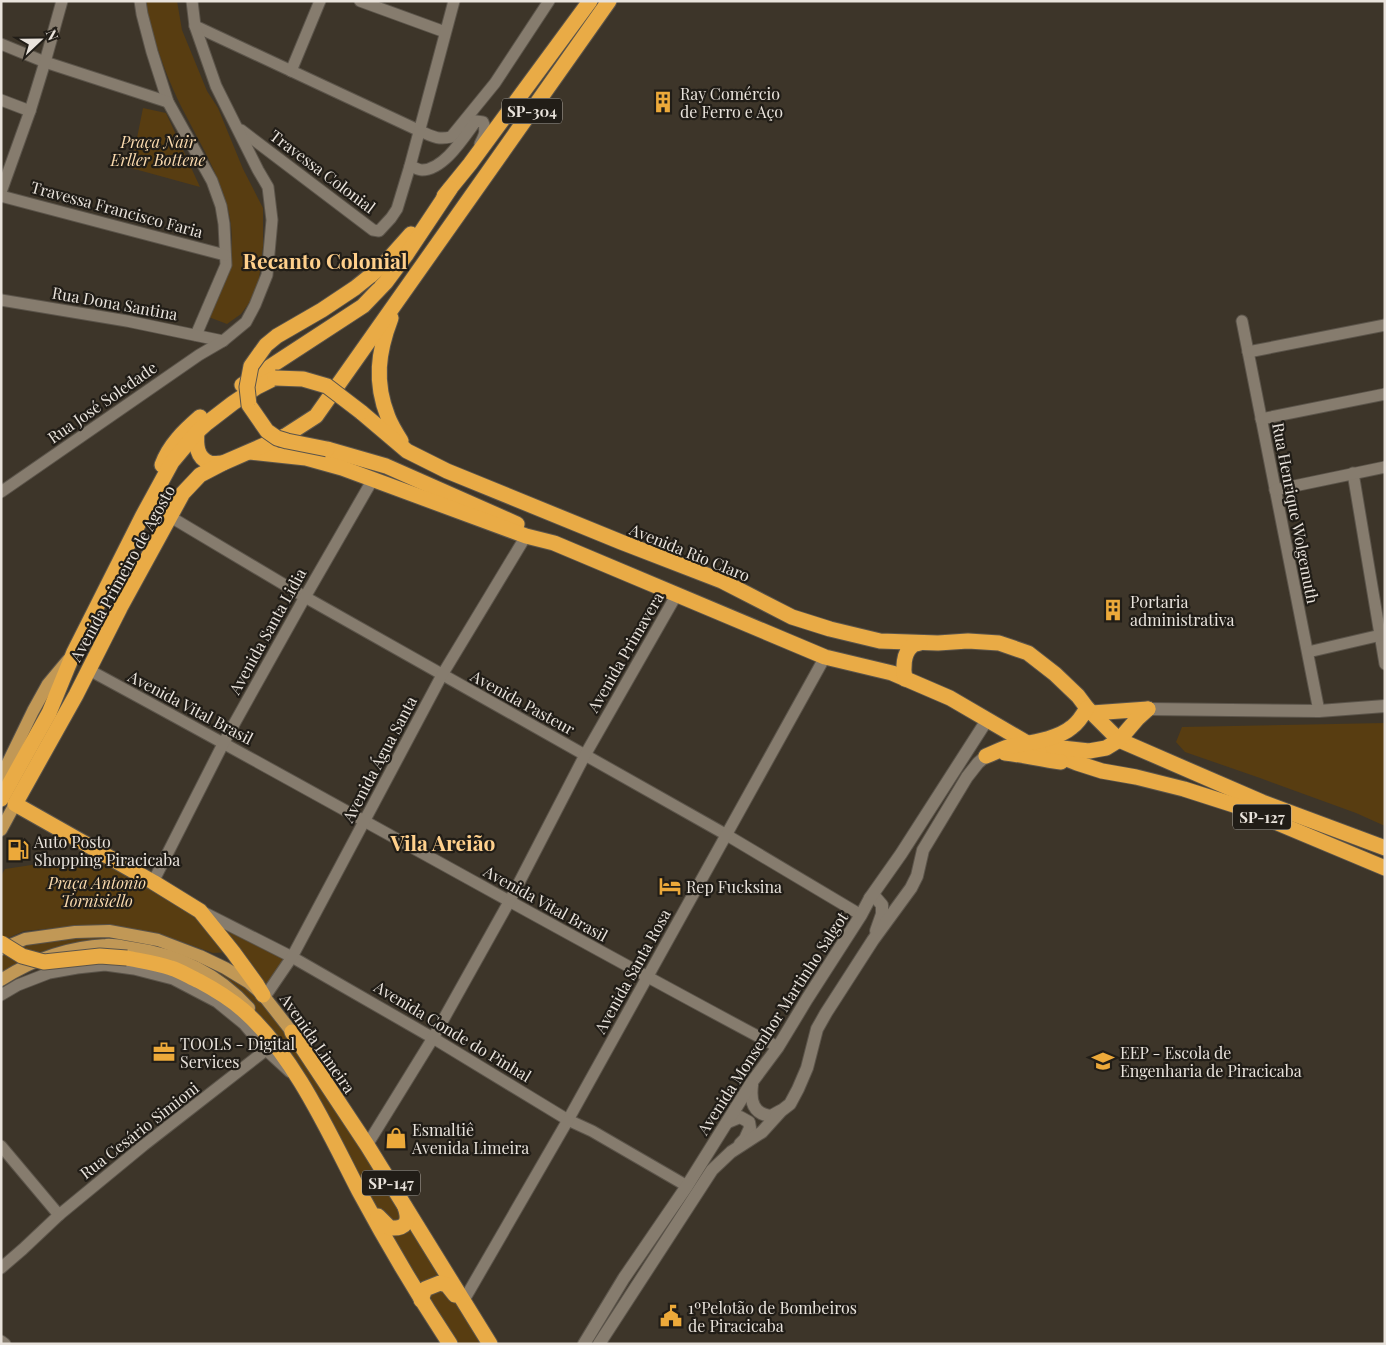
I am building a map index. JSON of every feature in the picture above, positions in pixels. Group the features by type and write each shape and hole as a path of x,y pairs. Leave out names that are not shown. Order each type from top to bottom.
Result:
{"highway":[{"name":"SP-304","path":"450,189 590,1"},
{"name":"Avenida Primeiro de Agosto","path":"8,802 76,695 183,493 200,476 223,463 285,436 316,416 607,5"},
{"name":"Avenida Primeiro de Agosto","path":"142,517 164,458 176,440 224,397 363,306 386,282 450,189"},
{"path":"450,189 395,252 370,276 322,310 277,336 266,345 251,366 247,387 249,404 267,431 276,438 327,449 386,466 416,478 506,518 554,543 825,656 892,673 905,679 904,666 908,652 912,646 920,643"},
{"path":"400,296 386,332 378,366 380,396 388,419 407,451"},
{"name":"Avenida Primeiro de Agosto","path":"74,652 172,462 207,423 257,387 275,378"},
{"name":"Avenida Rio Claro","path":"275,378 303,379 327,386 407,451 447,471 722,581 792,617 880,641 999,643 1028,653 1056,674 1078,696 1089,711 1119,740"},
{"path":"197,432 196,445 200,456 211,463 223,463"},
{"path":"248,452 306,458 342,468 526,536 554,543"},
{"path":"8,802 49,713 74,652"},
{"name":"SP-127","path":"905,679 950,698 1029,744 1077,763 1102,771 1184,789 1237,806 1385,868"},
{"path":"986,756 998,750 1029,744 1063,733 1089,711 1148,709"},
{"path":"1029,744 1089,751 1106,748 1119,740 1148,709"},
{"path":"1144,752 1140,739 1140,727 1148,709"},
{"name":"SP-127","path":"1119,740 1262,802 1385,848"},
{"path":"986,756 1003,753 1020,754 1043,760 1077,763"},
{"name":"Avenida Conde do Pinhal","path":"8,802 153,882 200,911 257,984 263,997"},
{"path":"1,943 22,956 44,962 100,956 127,958 174,969 217,991 244,1011 271,1047"},
{"name":"Avenida Limeira","path":"292,1032 367,1145 487,1340"},
{"name":"SP-147","path":"271,1047 299,1080 421,1300 450,1344"},
{"path":"359,1191 383,1222 390,1228 396,1229 404,1226 407,1222 408,1217 405,1206"},
{"path":"421,1300 425,1289 440,1283 447,1285 487,1340"}],"main road":[{"name":"Avenida Primeiro de Agosto","path":"1,777 48,684 74,652"},
{"path":"1148,709 1319,711 1385,706"},
{"name":"Avenida Monsenhor Martinho Salgot","path":"584,1344 624,1278 687,1186 752,1082 778,1047 862,915 870,898 901,854 987,720"},
{"path":"752,1082 751,1097 759,1112 772,1116 790,1104 807,1068 817,1029 826,1013 873,940 911,888 917,876 923,850 950,804 978,763 986,756"},
{"name":"Avenida Primeiro de Agosto","path":"1,830 8,802"},
{"path":"870,898 876,898 882,905 882,914 873,940"},
{"name":"Avenida Limeira","path":"1,949 25,939 74,932 109,931 158,940 191,952 225,968 248,982 292,1032"},
{"name":"SP-147","path":"1,980 40,960 76,948 107,944 168,955 217,979 231,990 254,1013 271,1047"},
{"path":"732,1152 762,1132 781,1111"},
{"path":"599,1344 712,1170 744,1139 750,1128 749,1122 740,1117 728,1122"},
{"path":"624,1278 637,1286"}],"street":[{"path":"1,194 30,110 62,1"},
{"path":"140,1 152,52 168,102 212,181 221,206 226,265 196,335"},
{"name":"Rua José Soledade","path":"1,492 223,341 246,322 256,305 267,275 271,244 272,220 268,187 216,86 195,26 192,1"},
{"path":"291,71 320,1"},
{"path":"360,1 445,32"},
{"path":"454,1 410,166 420,170 434,168 448,157 476,121 483,122 486,131 470,164"},
{"path":"195,26 435,138 442,139 451,137 495,83 549,1"},
{"path":"1,44 45,62 168,102"},
{"path":"480,122 484,105 490,97 495,83"},
{"path":"1,100 30,110"},
{"name":"Travessa Colonial","path":"237,127 374,230 379,231 385,226 397,209 410,166"},
{"path":"442,139 449,149 448,157"},
{"name":"Travessa Francisco Faria","path":"1,194 225,255"},
{"name":"Rua Dona Santina","path":"1,300 127,321 223,341"},
{"name":"Rua Henrique Wolgemuth","path":"1242,321 1319,711"},
{"path":"1248,352 1385,325"},
{"path":"1261,419 1385,394"},
{"path":"1275,490 1385,466"},
{"path":"1352,474 1382,635 1385,664"},
{"name":"Avenida Santa Lidia","path":"153,882 224,742 304,597 373,479"},
{"name":"Avenida Pasteur","path":"170,516 304,597 725,834 862,915"},
{"name":"Avenida Água Santa","path":"263,997 292,957 442,675 526,536"},
{"name":"Avenida Primavera","path":"367,1145 433,1038 509,902 585,755 677,594"},
{"path":"1308,652 1382,635"},
{"name":"Avenida Santa Rosa","path":"464,1300 568,1120 825,656"},
{"name":"Avenida Vital Brasil","path":"89,670 224,742 647,978 778,1047"},
{"name":"Avenida Conde do Pinhal","path":"200,911 292,957 433,1038 568,1120 592,1131 687,1186"},
{"path":"1,995 18,985 49,973 105,965 134,969 174,980 217,1002 271,1047"},
{"name":"Rua Cesário Simioni","path":"1,1268 59,1215 144,1145 271,1047"},
{"path":"2,1147 59,1215"},
{"path":"1,1340 5,1344"}],"green space":[{"path":"145,1 177,1 182,30 207,91 218,108 243,169 263,208 263,246 258,287 241,314 227,324 206,316 224,276 231,252 232,231 228,210 213,168 182,108 160,57"},
{"name":"Praça Nair Erller Bottene","path":"143,108 166,113 200,187 131,168"},
{"path":"1385,723 1385,826 1356,813 1185,752 1176,742 1182,727"},
{"name":"Praça Antonio Tornisiello","path":"104,854 292,957 266,989 233,952 213,953 168,937 104,926 77,926 24,931 1,941 1,876 5,869"},
{"path":"75,932 177,946 263,995 491,1344 450,1344 264,1028 107,944 1,980 1,949"}],"place":[{"name":"Ray Comércio de Ferro e Aço","path":"663,102"},
{"name":"Portaria administrativa","path":"1113,610"},
{"name":"Auto Posto Shopping Piracicaba","path":"18,850"},
{"name":"Rep Fucksina","path":"670,886"},
{"name":"TOOLS - Digital Services","path":"164,1052"},
{"name":"EEP - Escola de Engenharia de Piracicaba","path":"1103,1061"},
{"name":"Esmaltiê Avenida Limeira","path":"396,1138"},
{"name":"1ºPelotão de Bombeiros de Piracicaba","path":"671,1316"}],"district":[{"name":"Recanto Colonial","path":"325,260"},
{"name":"Vila Areião","path":"443,842"}]}
